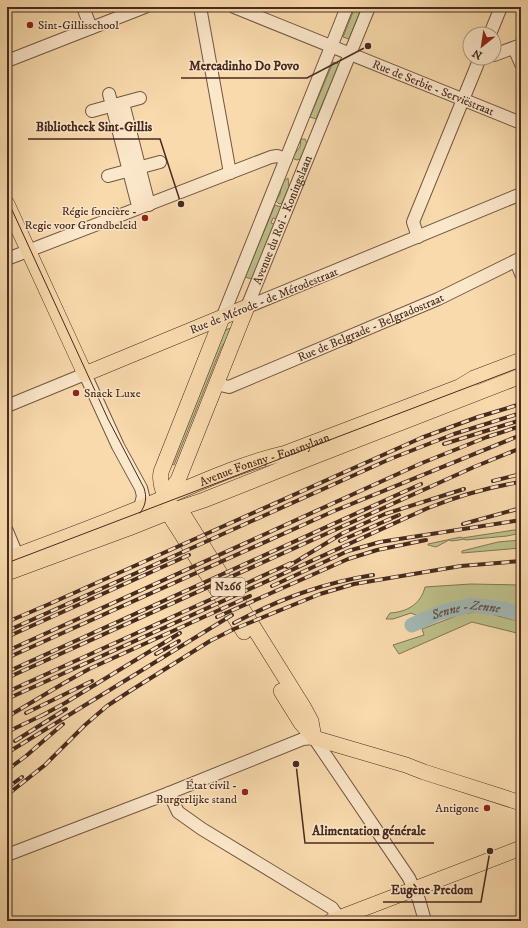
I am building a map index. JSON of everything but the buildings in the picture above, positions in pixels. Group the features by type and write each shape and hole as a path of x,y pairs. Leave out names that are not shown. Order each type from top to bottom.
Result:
{"main road":[{"path":"7,204 85,374"},
{"name":"Rue de Mérode - de Mérodestraat","path":"85,374 248,307"},
{"name":"Avenue du Roi - Koningslaan","path":"165,497 178,480 248,307"},
{"name":"Avenue du Roi - Koningslaan","path":"174,510 165,497 160,482 161,472 222,318"},
{"name":"Avenue Fonsny - Fonsnylaan","path":"12,557 264,458 286,452 459,387 474,378 521,360"},
{"name":"Avenue Fonsny - Fonsnylaan","path":"7,573 269,475 521,376"},
{"name":"N266","path":"174,510 172,518 301,723 314,738"},
{"path":"314,738 406,765 521,803"},
{"path":"335,919 521,848"}],"street":[{"path":"83,7 91,28"},
{"path":"7,61 145,7"},
{"path":"200,7 230,173"},
{"name":"Rue de Serbie - Serviëstraat","path":"234,7 521,123"},
{"name":"Avenue du Roi - Koningslaan","path":"222,318 347,7"},
{"name":"Avenue du Roi - Koningslaan","path":"248,307 369,7"},
{"path":"493,26 500,7"},
{"path":"502,52 518,47 521,64"},
{"path":"418,237 413,222 477,66"},
{"path":"92,111 114,101 140,98"},
{"path":"114,101 134,169 149,205"},
{"path":"7,259 271,157 277,156 286,159"},
{"path":"108,176 160,162"},
{"path":"134,169 137,202"},
{"name":"Rue de Mérode - de Mérodestraat","path":"248,307 521,194"},
{"path":"518,259 521,274"},
{"name":"Rue de Belgrade - Belgradostraat","path":"216,384 229,387 438,299 518,259"},
{"path":"85,374 118,446 141,488 143,496 140,508"},
{"name":"Rue de Mérode - de Mérodestraat","path":"7,406 85,374"},
{"path":"7,531 12,557"},
{"path":"7,855 169,793 302,739 314,738 409,878 426,921"},
{"path":"169,793 178,812 202,829 332,908 335,919"}],"green space":[{"path":"355,7 362,7 349,39 343,37"},
{"path":"333,62 339,64 316,119 310,117"},
{"path":"301,139 305,139 307,143 300,159 297,160 294,159 293,156 300,147"},
{"path":"288,178 289,187 282,203 279,204 276,201 280,194 282,182"},
{"path":"275,205 281,207 277,219 273,218 271,223 274,224 252,279 245,277"},
{"path":"235,327 221,348 174,465 168,462 221,331"},
{"path":"521,529 521,533 507,536 452,541 449,540 436,547 428,545 461,537"},
{"path":"521,540 521,548 462,553 462,551 498,542"},
{"path":"471,584 521,585 521,610 488,601 469,600 450,604 418,616 411,613 393,619 386,619 390,613 407,609 417,602 425,587"},
{"path":"475,612 487,613 521,622 521,634 472,622 399,654 393,645 424,635 422,629 461,614"}],"waterway":[{"name":"Senne - Zenne","path":"412,625 439,613 471,605 504,609 521,615"}],"tram line":[{"path":"7,199 108,419 144,488 145,501 144,507 140,513"},
{"path":"7,563 521,367"}],"railway":[{"path":"7,622 421,438 478,417 521,404"},
{"path":"7,631 390,459 454,434 521,413"},
{"path":"444,444 521,420"},
{"path":"7,651 422,463 487,437 521,426"},
{"path":"7,658 334,511 521,435"},
{"path":"7,678 474,467 521,448"},
{"path":"493,481 521,474"},
{"path":"7,699 428,508 474,492 521,482"},
{"path":"7,672 421,484"},
{"path":"287,567 343,533 385,514 464,489"},
{"path":"463,524 521,508"},
{"path":"340,541 399,515"},
{"path":"272,586 348,551 380,542 521,520"},
{"path":"217,617 348,559 377,550 426,540"},
{"path":"7,637 189,555"},
{"path":"7,795 45,765 85,725 107,706 210,641 234,629 320,594 354,584 461,566 521,561"},
{"path":"7,692 291,563"},
{"path":"234,623 268,606 319,587 373,575"},
{"path":"7,717 89,669 250,596"},
{"path":"7,753 232,615"},
{"path":"41,716 180,633"},
{"path":"156,654 179,641"},
{"path":"26,713 92,681"},
{"path":"15,741 66,709"},
{"path":"7,732 47,713"},
{"path":"7,770 26,756 63,724"},
{"path":"7,788 22,777"}],"place":[{"name":"Sint-Gillisschool","path":"30,25"},
{"name":"Mercadinho Do Povo","path":"368,46"},
{"name":"Bibliotheek Sint-Gillis","path":"181,204"},
{"name":"Régie foncière - Regie voor Grondbeleid","path":"145,218"},
{"name":"Snack Luxe","path":"76,393"},
{"name":"Alimentation générale","path":"296,764"},
{"name":"État civil - Burgerlijke stand","path":"245,792"},
{"name":"Antigone","path":"487,808"},
{"name":"Eugène Predom","path":"490,851"}]}
